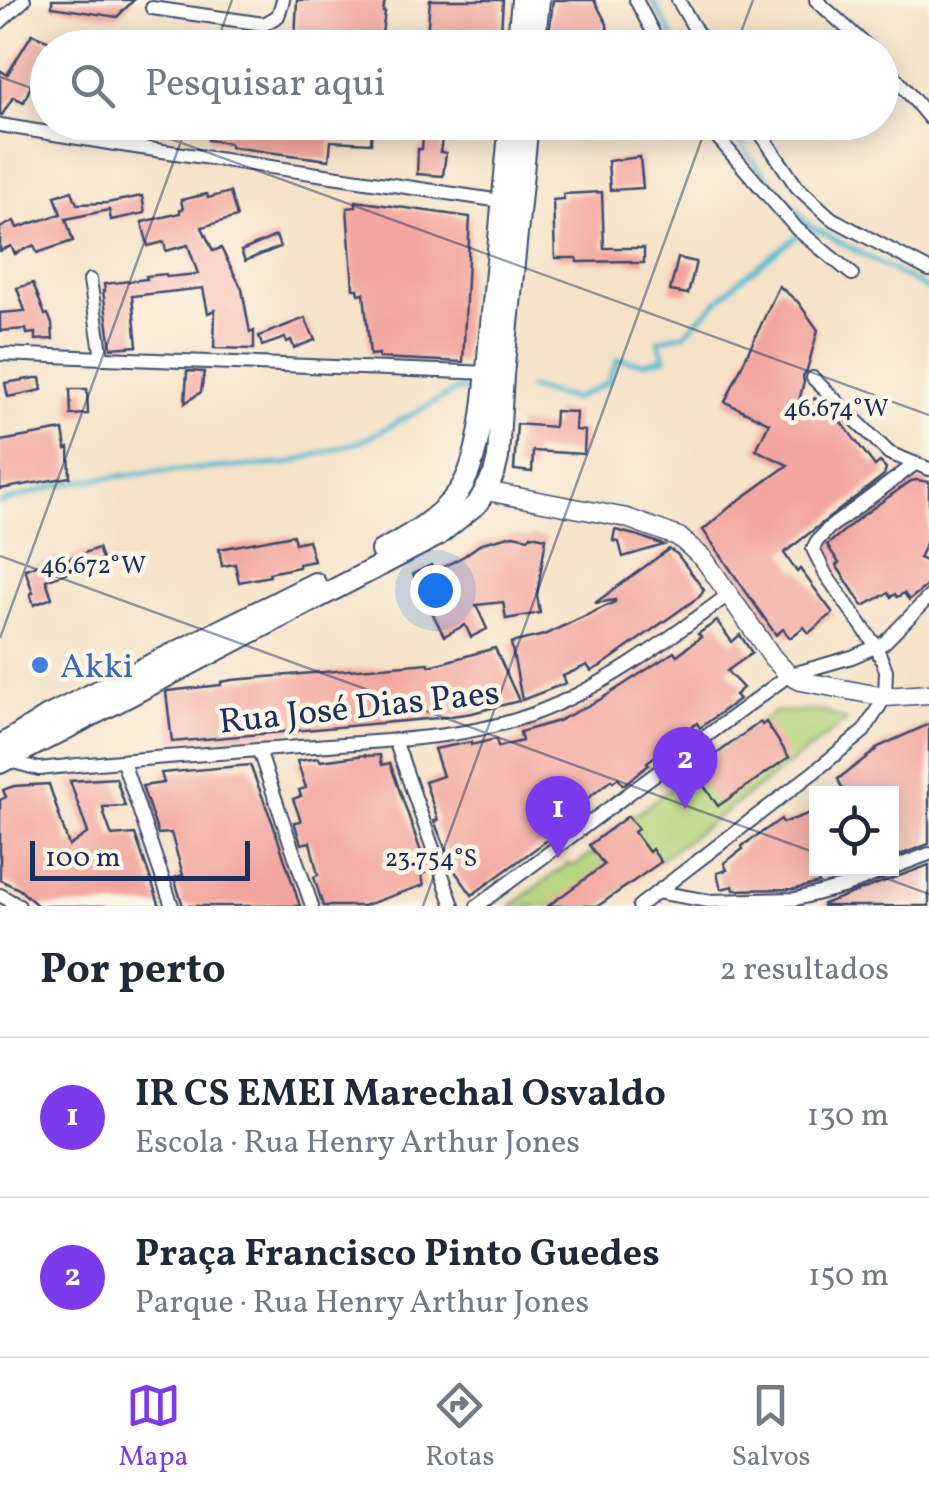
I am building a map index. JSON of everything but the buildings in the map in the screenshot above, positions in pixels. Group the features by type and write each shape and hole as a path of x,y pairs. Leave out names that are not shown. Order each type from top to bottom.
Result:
{"main road":[{"path":"519,30 522,0"},
{"path":"536,30 538,0"},
{"path":"510,140 512,202"},
{"path":"9,755 437,536 478,503 498,458 495,374 512,202 524,140"},
{"path":"9,755 48,716 387,548 448,504 461,489 477,445 495,374"},
{"path":"477,445 480,479 522,498 626,518 667,531 690,544 789,675 817,685 885,697 929,694"}],"street":[{"path":"0,22 24,0"},
{"path":"152,8 264,24 278,16 283,0"},
{"path":"636,0 652,30"},
{"path":"678,0 696,30"},
{"path":"816,0 848,30"},
{"path":"899,82 929,118"},
{"path":"0,125 30,130"},
{"path":"91,140 512,202"},
{"path":"720,140 797,229 852,274"},
{"path":"765,140 797,188 831,218 929,270"},
{"path":"90,280 102,358"},
{"path":"0,354 495,374"},
{"path":"813,378 893,456 929,470"},
{"path":"639,906 864,730 885,697 886,670 876,646 818,562 814,544 829,528 914,464"},
{"name":"Rua José Dias Paes","path":"9,755 39,769 396,740 504,723 567,700 623,670 728,596"},
{"path":"477,906 789,675 876,646 893,636 929,598"},
{"path":"396,740 453,906"},
{"path":"259,751 312,906"},
{"path":"123,762 172,906"},
{"path":"899,865 929,854"},
{"path":"658,892 708,901 796,900 871,876"},
{"path":"0,895 19,906"}],"green space":[{"path":"823,711 847,721 598,906 511,906 568,864 576,865 596,850 596,844 774,712"}],"waterway":[{"path":"652,0 669,30"},
{"path":"739,140 810,226 929,290"},
{"path":"529,388 573,399 607,383 618,359 645,363 665,358 658,340 684,334 737,282 810,226"},
{"path":"0,503 89,480 161,471 286,464 362,441 457,390 471,389"}],"place":[{"name":"Akki","path":"40,665"},
{"name":"Praça Francisco Pinto Guedes","path":"685,809"},
{"name":"IR CS EMEI Marechal Osvaldo","path":"558,858"}]}
